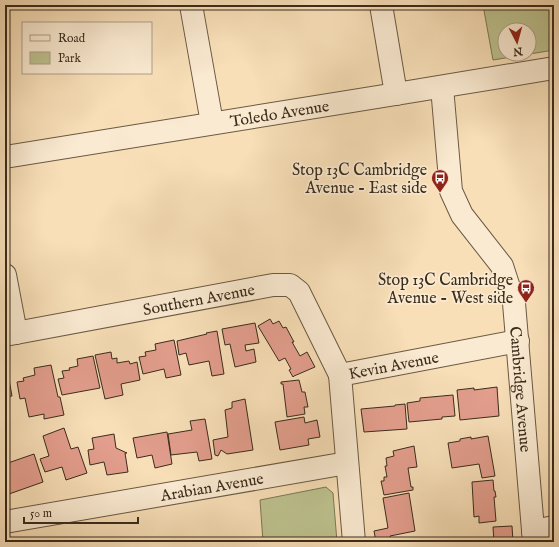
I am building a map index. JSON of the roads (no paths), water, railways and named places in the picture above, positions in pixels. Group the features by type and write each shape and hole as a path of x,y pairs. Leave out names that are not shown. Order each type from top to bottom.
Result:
{"street":[{"path":"191,5 212,123"},
{"path":"381,5 396,94"},
{"name":"Toledo Avenue","path":"5,157 554,68"},
{"name":"Cambridge Avenue","path":"442,86 451,191 462,215 502,266 514,303 540,533"},
{"path":"5,275 10,334"},
{"name":"Southern Avenue","path":"10,334 273,285 290,285 299,292 340,375"},
{"name":"Kevin Avenue","path":"354,542 340,375 518,341"},
{"name":"Arabian Avenue","path":"5,522 347,462"}],"place":[{"name":"Stop 13C Cambridge Avenue - East side","path":"440,193"},
{"name":"Stop 13C Cambridge Avenue - West side","path":"526,303"}]}
